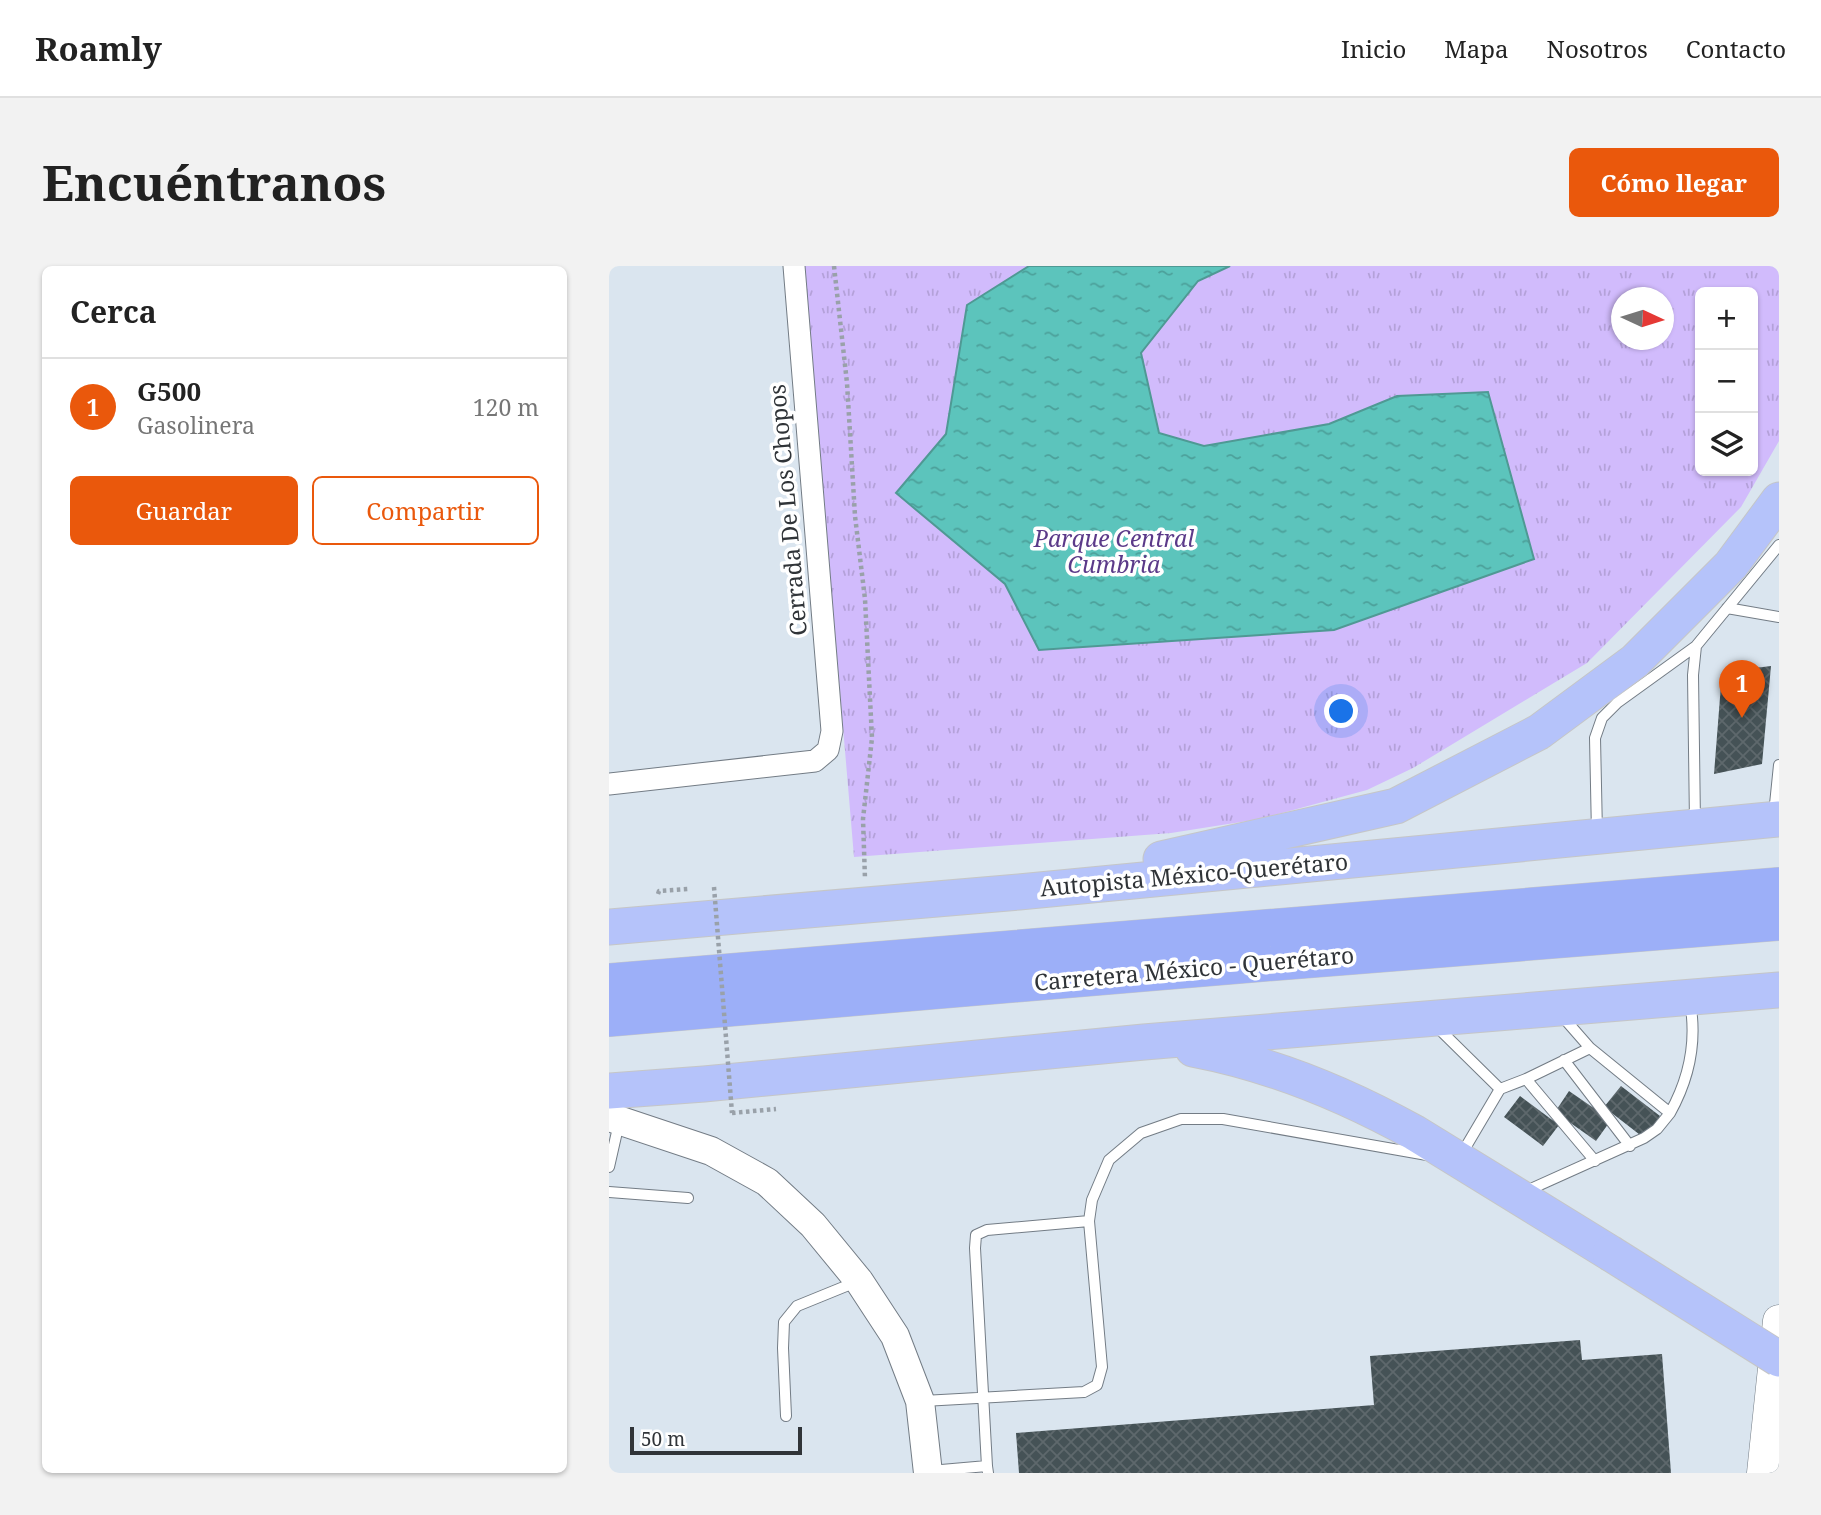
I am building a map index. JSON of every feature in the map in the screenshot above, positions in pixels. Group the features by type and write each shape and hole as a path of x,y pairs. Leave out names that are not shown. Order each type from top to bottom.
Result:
{"highway":[{"name":"Carretera México - Querétaro","path":"609,982 1779,886"},
{"name":"Carretera México - Querétaro","path":"609,1018 1779,922"}],"main road":[{"path":"1019,892 1396,806 1408,800 1539,732 1635,661 1731,565 1779,500"},
{"name":"Autopista México-Querétaro","path":"609,927 1019,892 1776,819"},
{"path":"613,1109 704,1084 1144,1042 1779,990"},
{"path":"1144,1042 1239,1059 1315,1084 1382,1115 1779,1359"},
{"path":"1763,1473 1779,1321"}],"street":[{"name":"Cerrada De Los Chopos","path":"609,784 815,761 828,750 832,731 794,266"},
{"path":"613,1109 711,1151 767,1182 813,1224 859,1281 895,1336 920,1401 928,1472"}],"lane":[{"path":"1598,836 1595,738 1602,718 1696,646 1779,545"},
{"path":"1727,608 1779,617"},
{"path":"1695,827 1693,675 1696,646"},
{"path":"1776,819 1779,765"},
{"path":"1516,1195 1630,1146 1657,1129 1679,1097 1687,1074 1693,1016 1689,997"},
{"path":"1555,1009 1590,1048 1670,1113"},
{"path":"1429,1019 1500,1089"},
{"path":"920,1401 1083,1391 1097,1385 1103,1367 1089,1221 1091,1200 1108,1160 1141,1133 1181,1119 1223,1119 1458,1160 1500,1089 1590,1048"},
{"path":"1564,1060 1630,1146"},
{"path":"1526,1079 1595,1161"},
{"path":"609,1167 613,1109"},
{"path":"609,1192 688,1198"},
{"path":"928,1472 988,1469 976,1235 987,1230 1089,1221"},
{"path":"786,1416 783,1348 785,1322 797,1306 859,1281"}],"path":[{"path":"834,266 847,383 855,516 865,599 872,737 863,819 865,905"},
{"path":"714,887 732,1113 784,1108"}],"green space":[{"name":"Parque Central Cumbria","path":"804,266 1779,266 1779,441 1741,507 1587,663 1413,768 1367,790 1260,819 1171,833 854,857"}],"water":[{"path":"1029,266 1230,266 1198,281 1141,353 1159,433 1204,446 1329,424 1397,396 1488,392 1534,559 1334,630 1039,650 1005,584 896,493 946,434 967,305"}],"building":[{"path":"1771,666 1762,764 1714,774 1722,672"},
{"path":"1621,1086 1660,1116 1644,1138 1604,1107"},
{"path":"1569,1091 1611,1120 1596,1141 1555,1112"},
{"path":"1520,1096 1559,1125 1543,1146 1504,1117"},
{"path":"1580,1340 1582,1360 1662,1354 1671,1473 1019,1473 1016,1433 1374,1405 1370,1356"}],"place":[{"name":"G500","path":"1742,718"}]}
